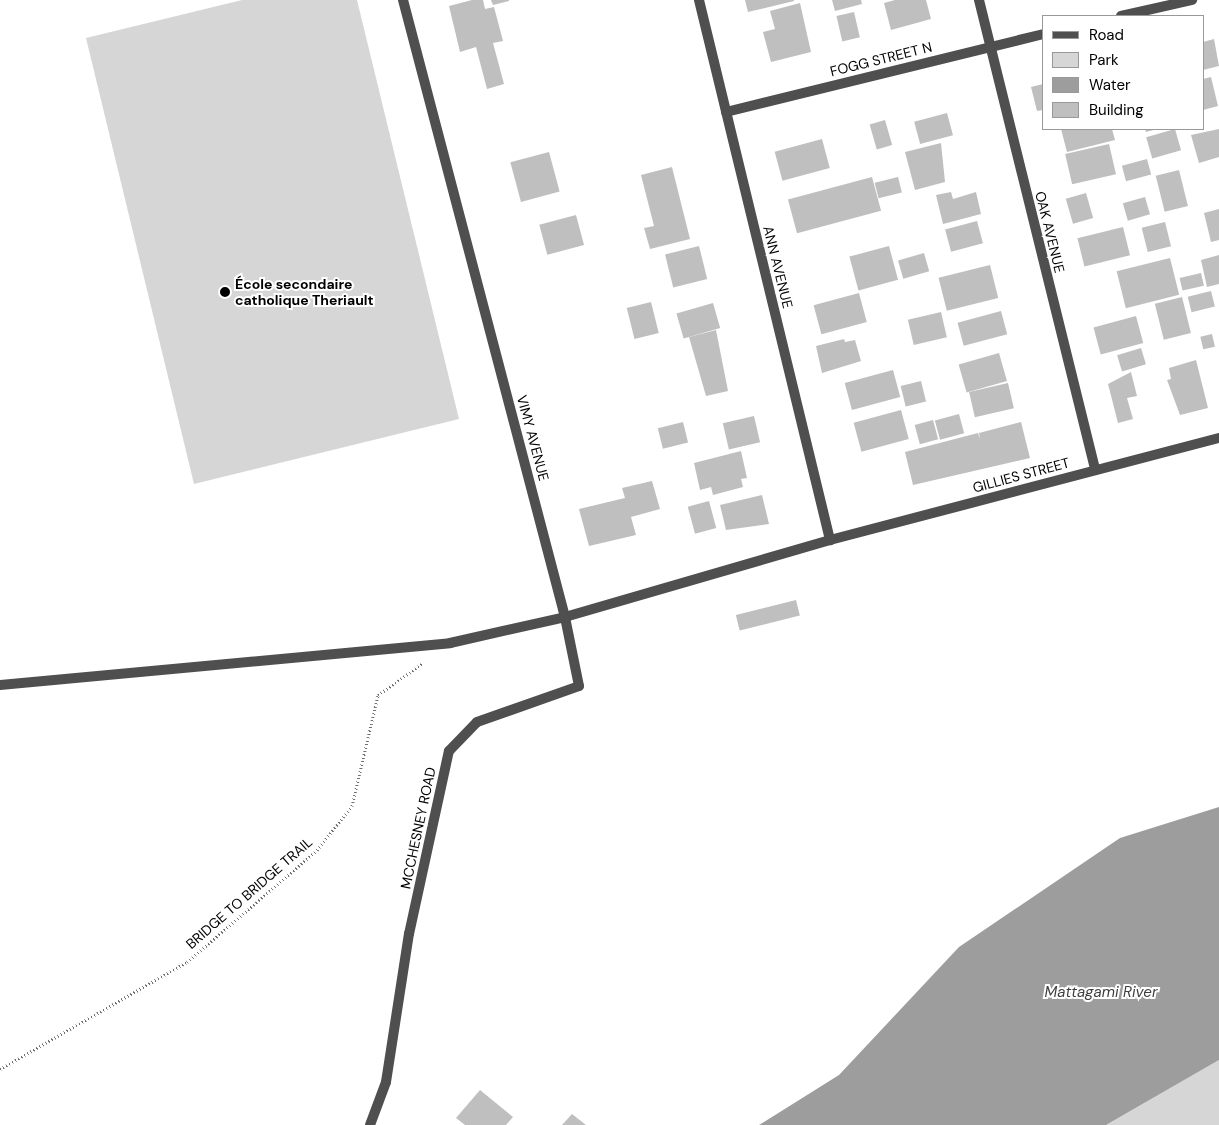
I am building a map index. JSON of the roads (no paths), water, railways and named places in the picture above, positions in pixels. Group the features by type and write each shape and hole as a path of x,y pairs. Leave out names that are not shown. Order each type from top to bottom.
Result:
{"street":[{"name":"VIMY AVENUE","path":"403,0 565,616"},
{"name":"ANN AVENUE","path":"699,0 830,540"},
{"name":"OAK AVENUE","path":"979,0 1095,470"},
{"path":"1125,15 1192,0"},
{"name":"FOGG STREET N","path":"726,112 1042,34"},
{"name":"GILLIES STREET","path":"830,540 1219,438"},
{"path":"0,684 450,643 565,616 830,540"},
{"name":"MCCHESNEY ROAD","path":"370,1125 386,1082 409,934 449,751 477,722 579,686 565,616"}],"water":[{"name":"Mattagami River","path":"1219,807 1219,1060 1106,1125 759,1125 839,1075 959,947 1120,838"}],"place":[{"name":"École secondaire catholique Theriault","path":"225,292"}]}
